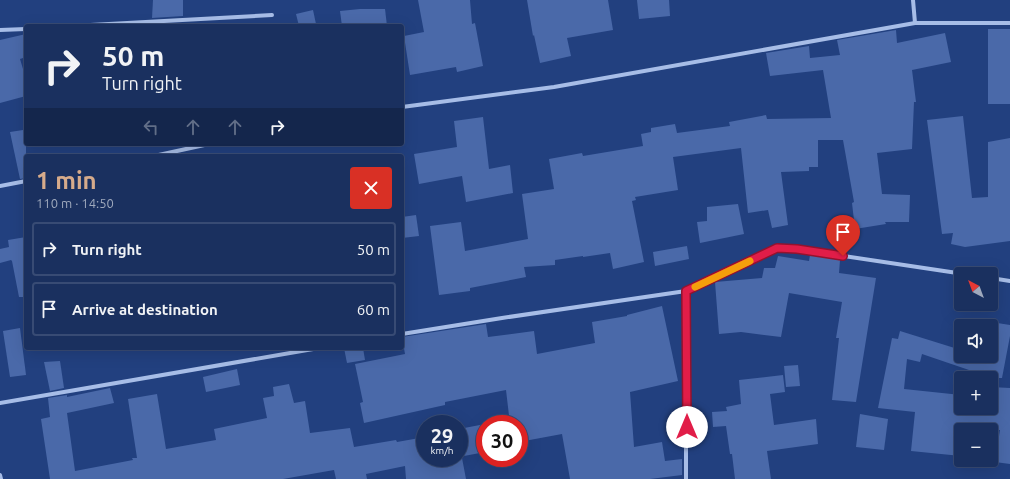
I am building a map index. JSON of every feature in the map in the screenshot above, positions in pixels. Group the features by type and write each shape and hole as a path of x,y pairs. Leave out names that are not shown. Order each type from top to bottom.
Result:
{"street":[{"path":"913,0 916,23"},
{"path":"108,24 272,15"},
{"path":"404,107 554,87 916,23 1010,23"},
{"path":"0,30 24,29"},
{"path":"163,154 200,146"},
{"path":"0,186 24,181"},
{"path":"404,334 686,291 777,248 797,249 954,273"},
{"path":"998,279 1010,281"},
{"path":"686,291 686,479"},
{"path":"0,403 307,350"}],"building":[{"path":"153,0 183,0 183,16 152,18"},
{"path":"418,0 470,0 472,24 475,23 483,66 457,72 456,67 410,75 404,36 424,32"},
{"path":"527,0 608,0 613,30 567,38 571,56 540,63 534,35 533,36"},
{"path":"637,0 669,0 670,16 639,19"},
{"path":"385,9 387,24 342,24 340,11"},
{"path":"313,10 316,24 298,24 296,14"},
{"path":"988,29 1010,29 1010,104 988,104"},
{"path":"896,30 897,43 945,33 951,62 912,70 916,102 914,102 912,149 877,153 882,194 910,195 909,222 885,222 886,224 855,229 852,203 854,202 843,140 818,140 818,167 809,167 809,171 781,172 788,225 772,228 768,210 748,213 741,148 673,157 678,190 635,197 636,200 632,201 644,262 613,269 610,253 555,260 555,265 524,267 526,277 470,288 470,291 439,295 430,226 461,222 465,251 528,239 522,194 554,189 549,159 582,153 583,156 643,146 641,134 651,132 651,128 675,124 677,133 730,126 729,122 766,115 767,119 831,118 823,70 770,76 766,53 809,46 810,58 840,55 837,40"},
{"path":"24,34 24,58 20,59 24,72 24,97 0,103 0,40"},
{"path":"963,116 972,198 988,197 988,142 1010,138 1010,241 965,247 951,244 953,233 942,234 927,120"},
{"path":"483,117 489,169 510,165 513,193 466,202 462,176 419,184 414,154 457,147 454,121"},
{"path":"23,130 24,146 26,146 26,154 24,154 24,178 20,179 10,132"},
{"path":"738,204 744,234 700,243 697,222 707,221 707,207"},
{"path":"416,215 419,236 404,238 404,217"},
{"path":"24,237 24,297 19,297 12,261 0,263 0,249 9,247 8,240"},
{"path":"687,246 689,259 655,266 653,252"},
{"path":"810,255 840,260 839,273 876,278 856,402 832,400 839,338 836,338 842,302 789,293 781,337 741,332 719,334 715,282 762,278 764,268 775,268 778,256 809,261"},
{"path":"662,306 678,381 630,392 634,447 662,442 665,461 682,459 682,475 650,479 570,479 562,434 528,440 528,415 509,415 506,390 445,402 445,405 364,423 360,403 363,402 355,364 405,354 404,337 486,324 488,337 534,331 537,354 595,343 592,322 627,316"},
{"path":"998,323 1010,325 1010,336 1002,378 998,378 998,371 969,371 922,354 920,362 907,359 904,389 954,394 954,415 998,415 998,387 1010,388 1010,464 998,462 998,443 1000,430 998,430 998,423 954,423 954,455 911,451 915,412 878,408 892,338 898,339 900,331 954,348 954,363 998,363"},
{"path":"20,328 26,375 10,377 3,331"},
{"path":"344,350 363,350 365,360 347,363"},
{"path":"60,361 64,388 50,391 44,362"},
{"path":"798,365 800,386 786,387 784,366"},
{"path":"237,369 240,385 206,392 203,377"},
{"path":"783,375 785,392 770,394 774,425 816,419 818,444 767,451 771,479 735,479 732,454 730,454 726,426 713,427 712,412 727,411 726,407 741,404 739,380"},
{"path":"289,384 294,403 305,401 310,433 350,428 354,447 396,440 397,442 416,439 416,467 464,467 466,479 406,479 405,466 366,474 367,479 336,479 334,470 283,479 50,479 41,419 50,417 48,398 67,395 67,397 110,388 114,403 67,413 75,471 137,458 128,399 157,394 166,449 216,440 214,429 267,418 263,398 274,396 273,387"},
{"path":"860,414 888,419 884,450 856,447"},
{"path":"476,426 476,454 468,455 468,427"}],"slow traffic":[{"path":"695,287 750,261"}],"route":[{"path":"687,427 686,291 777,248 797,249 843,256"}]}
